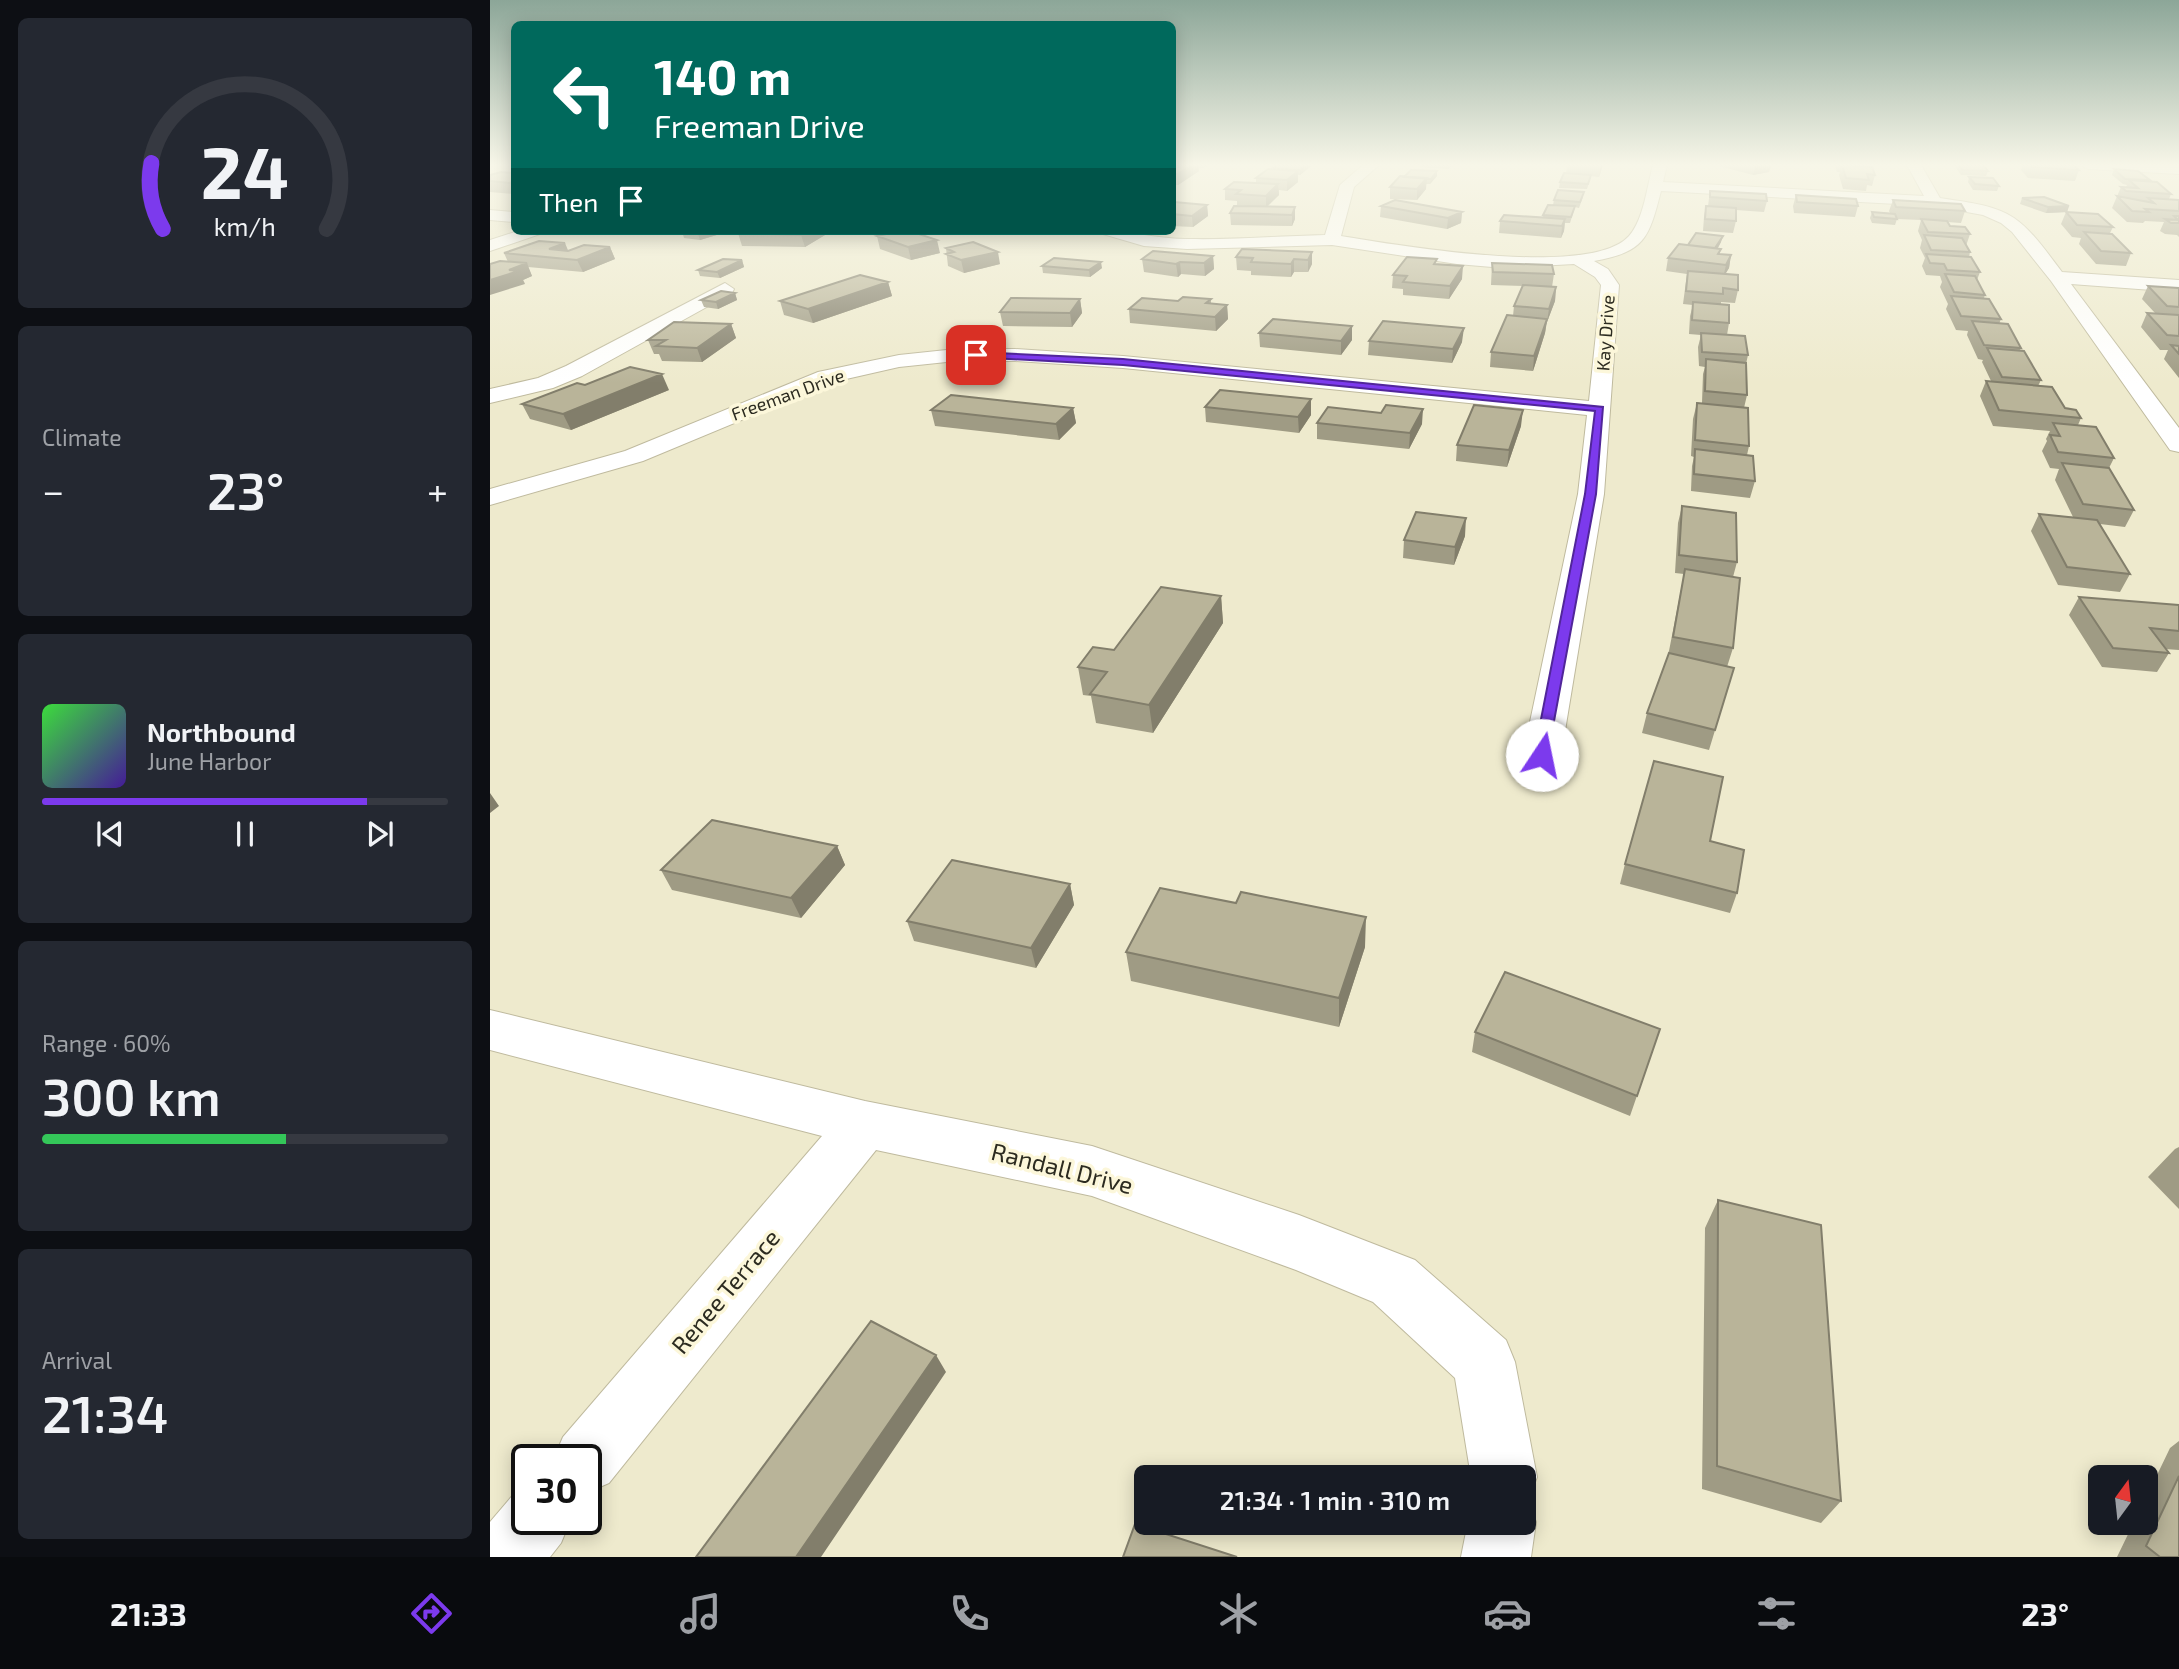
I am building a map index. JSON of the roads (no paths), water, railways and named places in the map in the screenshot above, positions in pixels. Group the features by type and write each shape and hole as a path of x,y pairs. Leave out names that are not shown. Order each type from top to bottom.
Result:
{"street":[{"path":"490,246 514,238"},
{"path":"1132,238 1187,244 1332,240 1457,260 1504,263 1577,259 1616,252 1637,238"},
{"path":"2025,238 2057,277 2179,445"},
{"name":"Kay Drive","path":"1542,755 1591,494 1610,285 1602,272 1577,259"},
{"path":"2057,277 2179,286"},
{"path":"490,396 545,383 574,371 725,289"},
{"name":"Freeman Drive","path":"490,497 634,456 826,377 899,361 956,355 1015,355 1123,362 1600,409"},
{"name":"Randall Drive","path":"490,1030 865,1124 1092,1171 1299,1243 1394,1281 1484,1362 1502,1465"},
{"name":"Renee Terrace","path":"599,1444 865,1124"},
{"path":"506,1557 524,1535"},
{"path":"1496,1557 1500,1535"}]}
